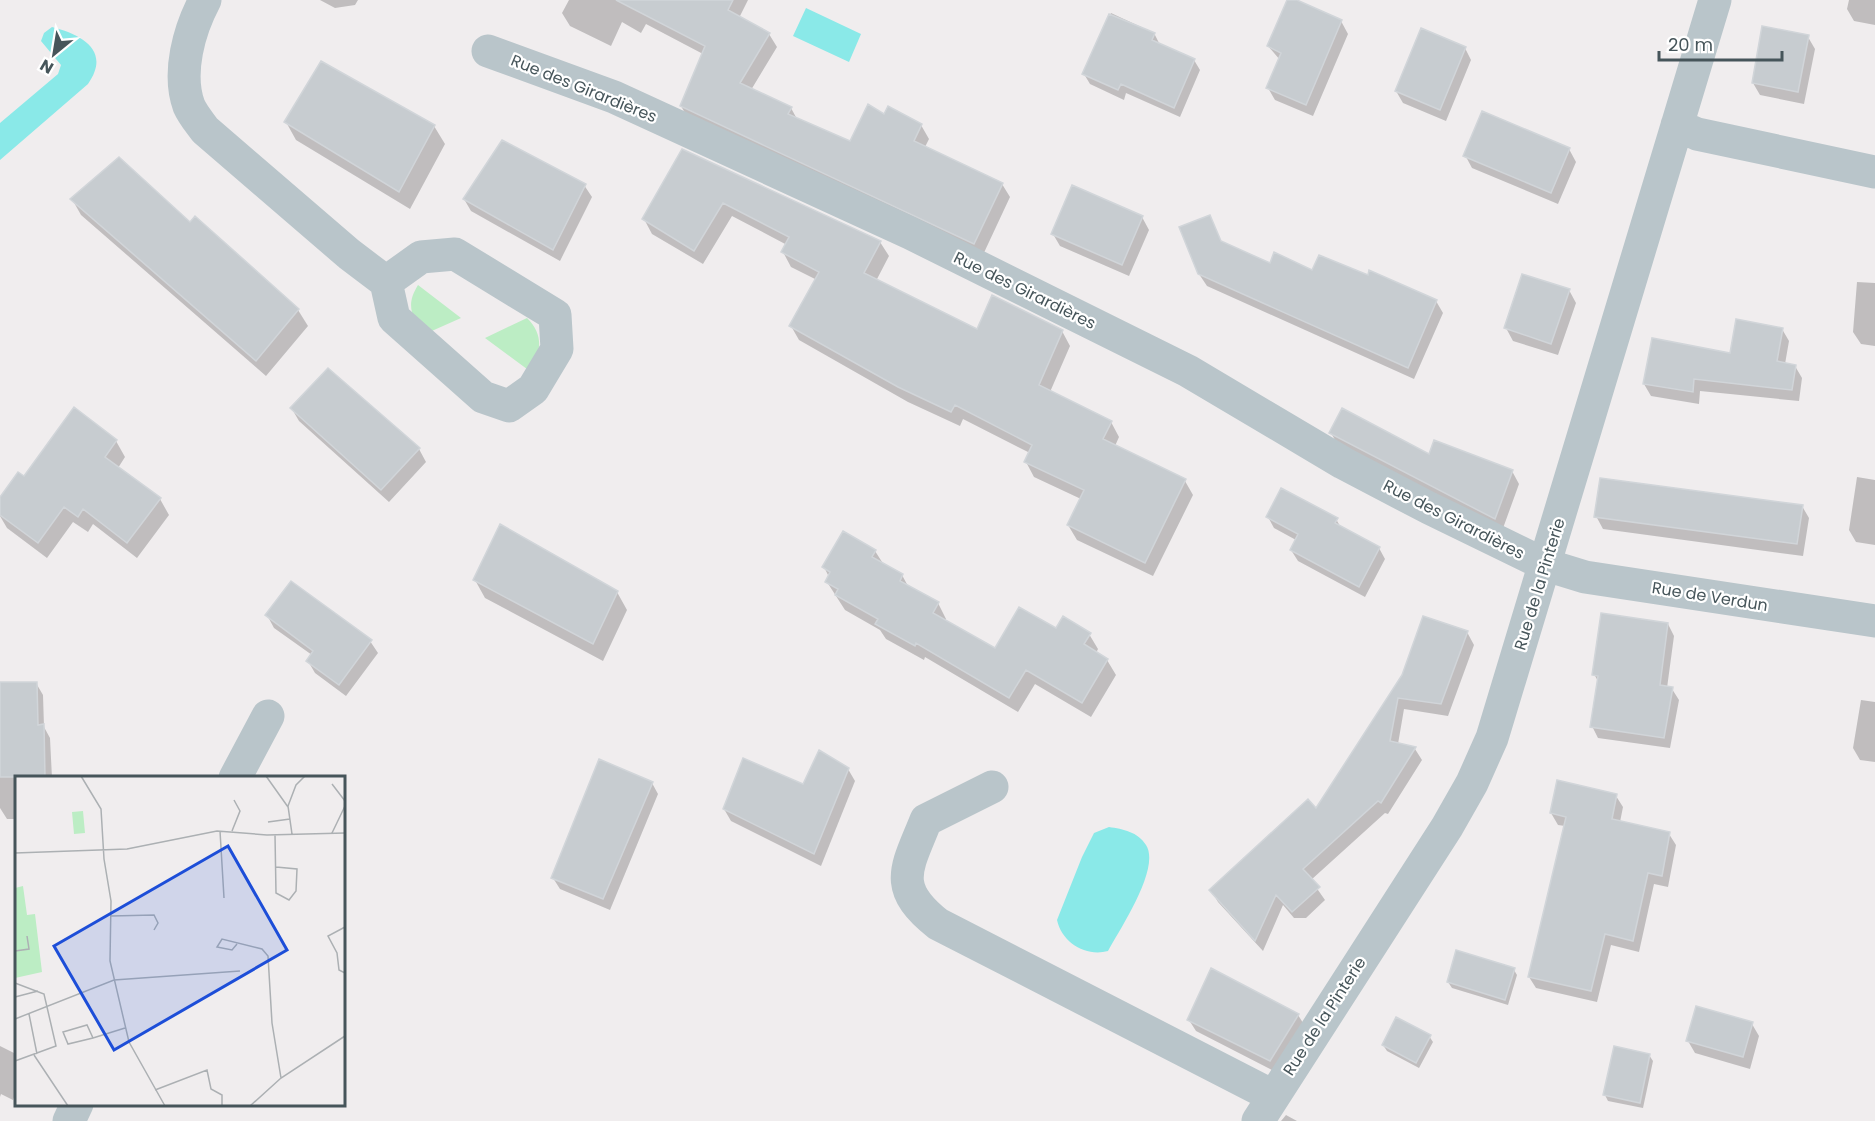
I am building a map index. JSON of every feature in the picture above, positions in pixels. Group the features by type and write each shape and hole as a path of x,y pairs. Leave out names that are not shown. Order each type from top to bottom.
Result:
{"street":[{"path":"205,0 189,43 184,68 189,106 205,130 349,254 386,282 394,318 483,397 509,406 532,389 557,349 555,315 455,254 421,257 386,282"},
{"name":"Rue de la Pinterie","path":"1266,1108 1447,827 1472,783 1492,738 1546,565 1624,294 1714,0"},
{"name":"Rue des Girardières","path":"488,51 614,97 921,238 1188,371 1343,463 1546,565"},
{"path":"1677,125 1697,134 1875,172"},
{"name":"Rue de Verdun","path":"1546,565 1585,577 1875,621"},
{"path":"236,776 268,716"},
{"path":"992,787 926,820 906,876 910,895 919,909 938,924 1266,1108"},
{"path":"69,1121 76,1106"}],"green space":[{"path":"418,285 461,318 425,334 414,317 411,305"},
{"path":"527,318 539,338 537,358 531,372 485,338"}],"water":[{"path":"806,8 861,34 849,62 793,36"},
{"path":"52,27 74,35 90,46 95,54 94,72 88,84 0,160 0,123 58,74 61,65 41,41 44,33"},
{"path":"1109,827 1130,832 1143,841 1149,855 1148,868 1137,898 1108,951 1091,952 1070,941 1064,935 1057,920 1094,833"}],"building":[{"path":"616,0 733,0 728,10 770,33 740,83 792,107 788,114 850,141 868,104 884,114 888,106 922,124 914,141 1003,183 974,244 680,106 705,46"},
{"path":"1287,0 1297,0 1342,20 1306,105 1266,88 1281,53 1267,46"},
{"path":"1109,14 1155,33 1152,40 1195,59 1174,108 1121,84 1118,90 1082,74"},
{"path":"1762,26 1809,35 1798,92 1752,83"},
{"path":"1421,28 1466,47 1440,110 1395,91"},
{"path":"321,61 435,125 399,192 284,122"},
{"path":"1482,111 1570,148 1551,193 1463,156"},
{"path":"502,140 586,184 553,250 463,199"},
{"path":"682,149 881,241 864,273 977,329 992,295 1063,330 1039,385 1112,421 1103,439 1186,479 1145,563 1067,525 1084,490 1024,462 1032,445 955,405 951,412 898,387 789,326 819,272 781,252 789,237 723,203 694,251 642,219"},
{"path":"119,157 190,222 195,216 299,309 256,361 70,199"},
{"path":"1072,185 1143,216 1122,265 1051,234"},
{"path":"1210,215 1221,241 1270,263 1274,252 1312,270 1319,255 1368,275 1369,270 1437,300 1408,368 1198,274 1179,227"},
{"path":"1522,274 1570,289 1551,344 1504,328"},
{"path":"1736,319 1783,328 1777,361 1796,365 1792,390 1694,379 1693,392 1643,384 1652,338 1730,353"},
{"path":"328,368 420,448 381,490 290,408"},
{"path":"74,407 117,440 105,457 161,498 127,543 83,509 78,517 64,507 38,543 0,515 0,497 18,472 24,476"},
{"path":"1342,408 1429,454 1434,440 1513,470 1495,519 1329,433"},
{"path":"1600,478 1803,505 1797,544 1594,517"},
{"path":"1281,488 1338,518 1335,523 1380,547 1359,587 1290,550 1298,534 1266,517"},
{"path":"500,524 618,591 593,644 473,580"},
{"path":"843,531 876,550 872,557 903,574 900,581 939,602 933,613 995,648 1019,607 1056,628 1063,616 1091,633 1084,644 1108,659 1082,703 1026,670 1009,698 916,643 915,646 875,624 878,619 835,595 838,589 825,582 830,572 822,567"},
{"path":"291,581 372,640 339,685 306,661 313,651 265,615"},
{"path":"1601,613 1668,623 1660,685 1673,687 1664,738 1590,727 1598,676 1592,675"},
{"path":"1423,616 1468,631 1441,704 1398,698 1390,741 1416,747 1381,803 1378,801 1303,869 1320,887 1292,912 1276,895 1255,941 1209,890 1308,799 1316,808 1402,675"},
{"path":"0,682 37,682 38,725 44,724 45,776 0,777"},
{"path":"819,750 849,768 814,854 723,809 743,758 803,784"},
{"path":"599,759 653,782 603,899 551,878"},
{"path":"1557,780 1617,794 1612,819 1670,832 1662,876 1648,873 1633,941 1605,934 1591,991 1528,977 1566,817 1550,813"},
{"path":"1456,950 1515,968 1505,1000 1447,982"},
{"path":"1211,968 1299,1014 1270,1061 1187,1020"},
{"path":"1696,1006 1753,1022 1743,1057 1686,1041"},
{"path":"1396,1017 1431,1035 1416,1063 1382,1045"},
{"path":"1614,1046 1650,1054 1640,1103 1603,1095"}]}
